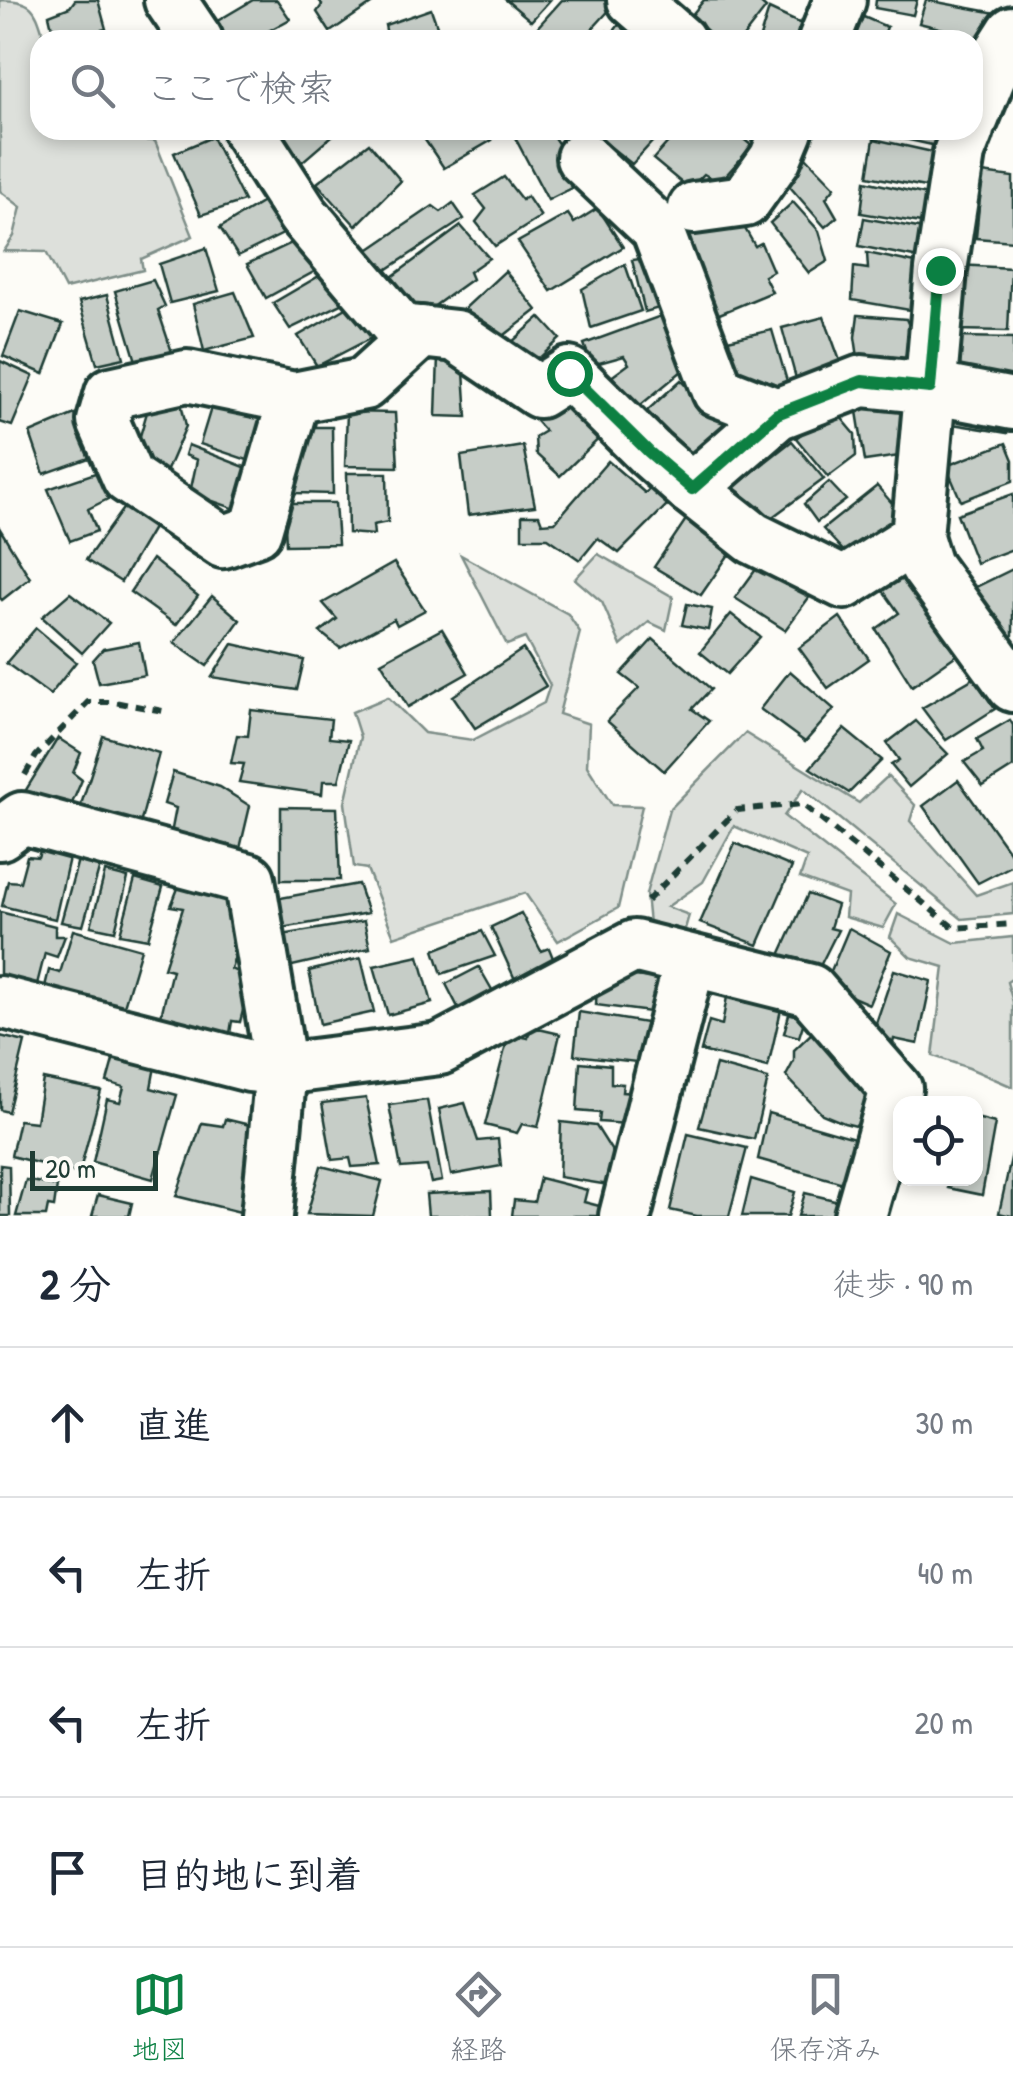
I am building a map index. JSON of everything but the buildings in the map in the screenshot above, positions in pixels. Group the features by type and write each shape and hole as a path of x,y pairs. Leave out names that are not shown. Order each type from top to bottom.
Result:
{"street":[{"path":"170,0 191,30"},
{"path":"634,0 668,30"},
{"path":"828,30 840,0"},
{"path":"983,92 998,54 1013,32"},
{"path":"254,140 303,215 400,330 456,336 539,392 569,373 649,452 753,538 844,582 916,537"},
{"path":"694,208 746,202 776,159 782,140"},
{"path":"964,140 940,270 916,537 926,566 1013,686"},
{"path":"582,158 658,229 718,391 777,414"},
{"path":"294,398 364,384 421,332"},
{"path":"692,489 777,414 862,381 930,388 1013,404"},
{"path":"3,832 22,818 249,880 281,1069 268,1216"},
{"path":"0,1002 250,1066 281,1069 440,1049 634,946 810,990 896,1088 860,1216"},
{"path":"625,1216 690,961"}],"path":[{"path":"3,832 4,810 36,756 88,702 114,702 163,711"},
{"path":"634,946 636,912 737,810 802,804 954,928 1013,924"}],"shaded area":[{"path":"0,0 27,4 42,30 30,30 30,140 155,141 193,236 141,259 143,270 65,289 46,252 4,251 14,236 21,207 0,191"},
{"path":"598,554 673,597 666,630 649,622 621,646 602,602 575,579"},
{"path":"461,555 568,614 580,632 559,714 589,724 587,766 612,805 642,806 618,908 558,941 525,893 394,937 367,869 354,867 345,803 360,737 352,712 388,697 424,733 473,740 544,703 550,685 525,638 507,645"},
{"path":"745,733 859,803 888,776 915,805 910,821 976,895 1013,882 1013,914 962,919 803,789 784,816 896,904 883,928 845,917 847,895 800,878 807,858 734,826 703,882 667,907 689,915 683,936 650,934 646,894 669,810"},
{"path":"898,914 955,943 1013,937 1013,978 1007,982 1013,1002 1013,1087 933,1056 944,967 910,957 890,937"}],"route":[{"path":"569,373 692,489 777,414 862,381 930,388 940,270"}]}
